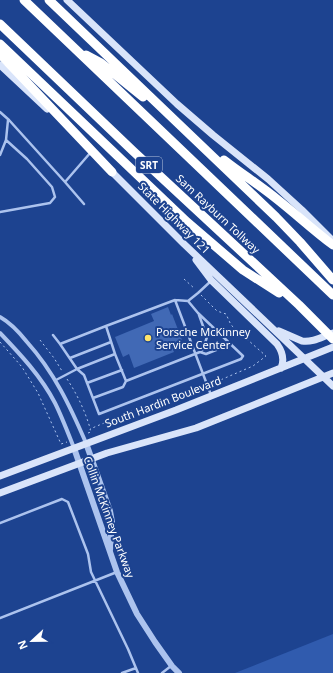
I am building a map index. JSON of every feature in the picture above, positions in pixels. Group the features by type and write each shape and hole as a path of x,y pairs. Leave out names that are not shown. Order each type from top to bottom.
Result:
{"highway":[{"name":"Sam Rayburn Tollway","path":"24,0 333,295"},
{"path":"49,0 251,193 300,242 333,280"},
{"name":"Sam Rayburn Tollway","path":"0,24 333,339"},
{"path":"0,44 187,222 243,270 298,305"},
{"path":"74,48 101,63 247,178 278,200 333,245"},
{"path":"0,54 112,172"}],"main road":[{"path":"67,0 177,104 268,179 333,241"},
{"name":"State Highway 121","path":"0,65 333,386"},
{"path":"184,244 211,280 277,344 283,356 281,368"},
{"path":"274,328 306,342 333,333"},
{"name":"South Hardin Boulevard","path":"0,476 211,396 333,347"},
{"path":"0,493 123,448 196,428 333,373"}],"street":[{"path":"0,317 11,324 30,344 56,380 72,410 86,443 110,511 112,527 110,553"},
{"path":"0,333 21,355 46,389 55,403 74,448"},
{"name":"Collin McKinney Parkway","path":"74,448 117,572 137,614 172,666 179,673"}],"lane":[{"path":"0,112 84,204"},
{"path":"0,155 6,140 8,120"},
{"path":"0,212 50,203 55,197 52,186 27,159 6,140"},
{"path":"65,182 91,152"},
{"path":"60,344 175,300 188,301 211,280"},
{"path":"175,300 211,396"},
{"path":"53,335 77,369 84,375 99,414 241,359 243,356 198,313 188,301"},
{"path":"126,380 200,352 207,337 198,313"},
{"path":"93,398 123,387 126,380 115,354 106,326"},
{"path":"70,358 111,342"},
{"path":"200,352 206,354 231,344"},
{"path":"56,380 77,369 115,354"},
{"path":"87,383 122,370"},
{"path":"0,523 62,499 68,502 88,554 91,572 138,673"},
{"path":"0,618 117,572"},
{"path":"162,673 172,666"},
{"path":"122,673 136,668"}],"path":[{"path":"40,340 54,358 74,390 87,416 90,429"}],"shaded area":[{"path":"333,634 333,673 235,673"}],"building":[{"name":"Porsche McKinney Service Center","path":"168,307 182,340 171,345 174,352 134,368 129,354 123,357 115,337 154,321 151,314"}],"place":[{"name":"Porsche McKinney Service Center","path":"148,338"}]}
